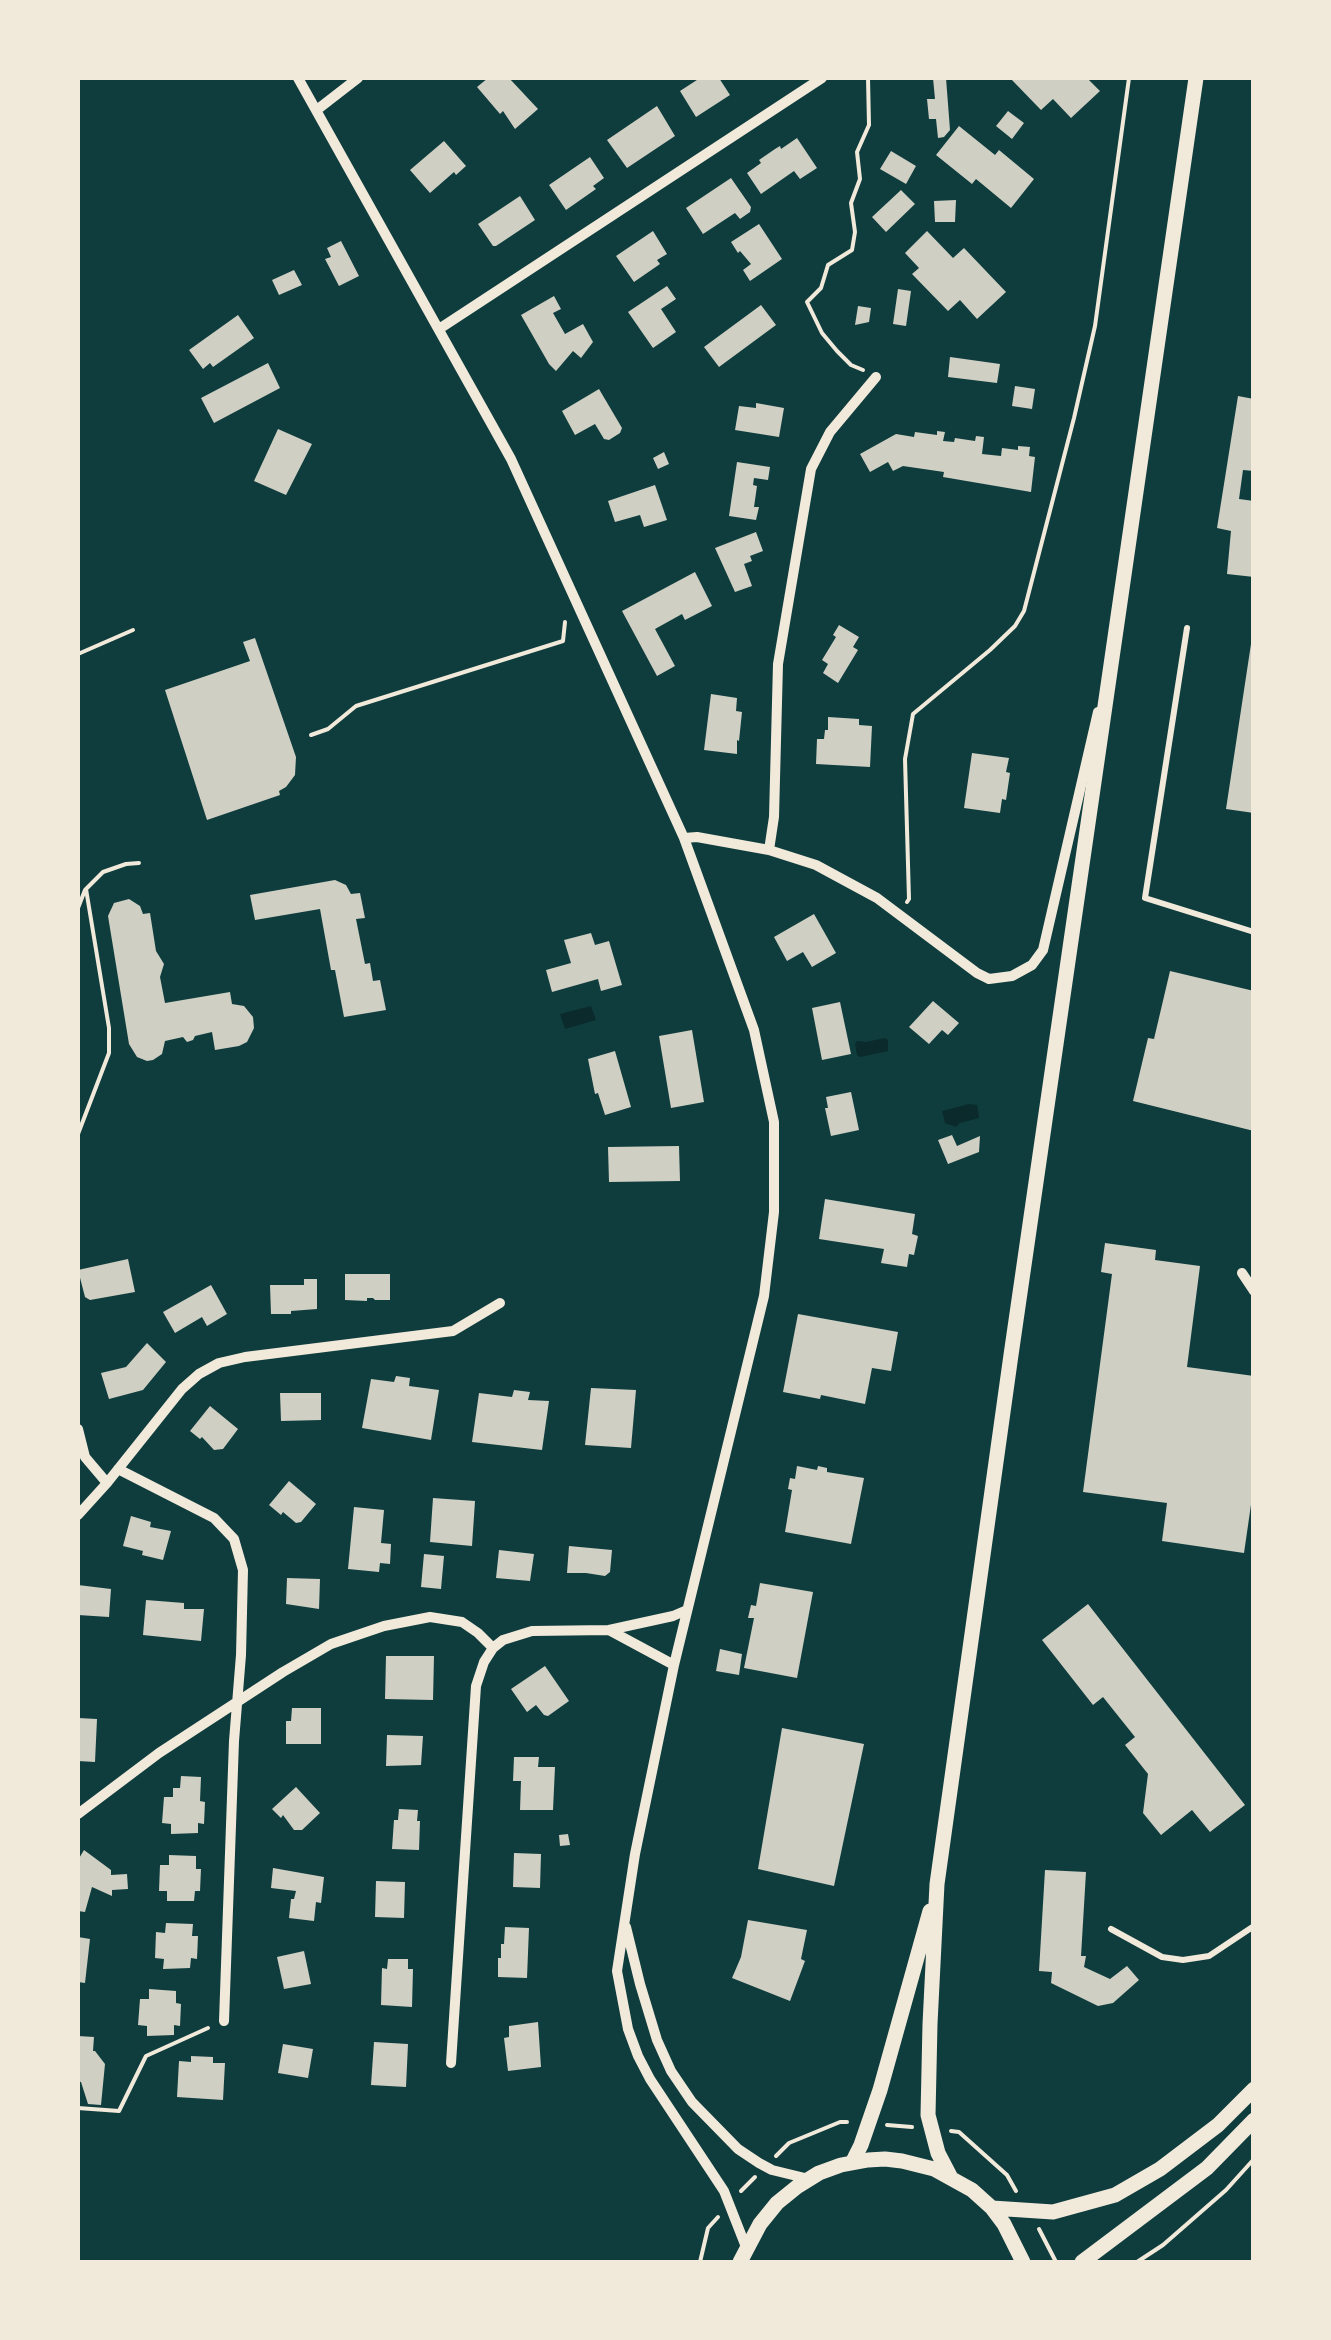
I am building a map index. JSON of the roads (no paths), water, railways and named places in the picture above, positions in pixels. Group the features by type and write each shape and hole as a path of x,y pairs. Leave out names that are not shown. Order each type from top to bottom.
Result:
{"main road":[{"path":"950,2176 938,2153 928,2114 937,1884 1196,78"},
{"path":"852,2162 880,2090 937,1884"},
{"path":"992,2208 1053,2212 1115,2196 1160,2169 1203,2136 1254,2089"},
{"path":"1082,2262 1207,2168 1254,2120"},
{"path":"743,2255 768,2213 809,2179 852,2162 902,2160 950,2176 972,2190 992,2208 1014,2240 1023,2262"}],"street":[{"path":"298,78 511,458 684,838 754,1030 774,1122 774,1212 764,1296 674,1665 635,1854 617,1970 633,2042 650,2079 724,2191 743,2255"},
{"path":"318,109 358,78"},
{"path":"439,328 822,78"},
{"path":"769,850 774,817 778,664 811,469 830,432 876,377"},
{"path":"684,838 769,850 816,865 878,898 977,973 989,978 1012,976 1032,964 1043,950 1118,623"},
{"path":"1242,1273 1254,1290"},
{"path":"78,1514 182,1389 218,1363 453,1331 500,1303"},
{"path":"78,1430 85,1457 106,1483"},
{"path":"118,1469 214,1518 234,1539 243,1570 224,2021"},
{"path":"452,2063 476,1686 484,1662 492,1648 503,1640 532,1631 609,1630 687,1610"},
{"path":"78,1814 160,1752 331,1644 430,1617 462,1622 492,1648"},
{"path":"609,1630 674,1665"},
{"path":"624,1921 657,2040 671,2071 692,2102 726,2138 759,2163 809,2179"}],"lane":[{"path":"1187,628 1146,898 1254,932"},
{"path":"1111,1929 1162,1957 1183,1960 1209,1956 1254,1926"}],"water":[{"path":"591,1006 596,1020 565,1029 560,1014"},
{"path":"885,1038 888,1051 857,1055 857,1041"},
{"path":"977,1105 979,1118 956,1127 945,1123 942,1111"}]}
